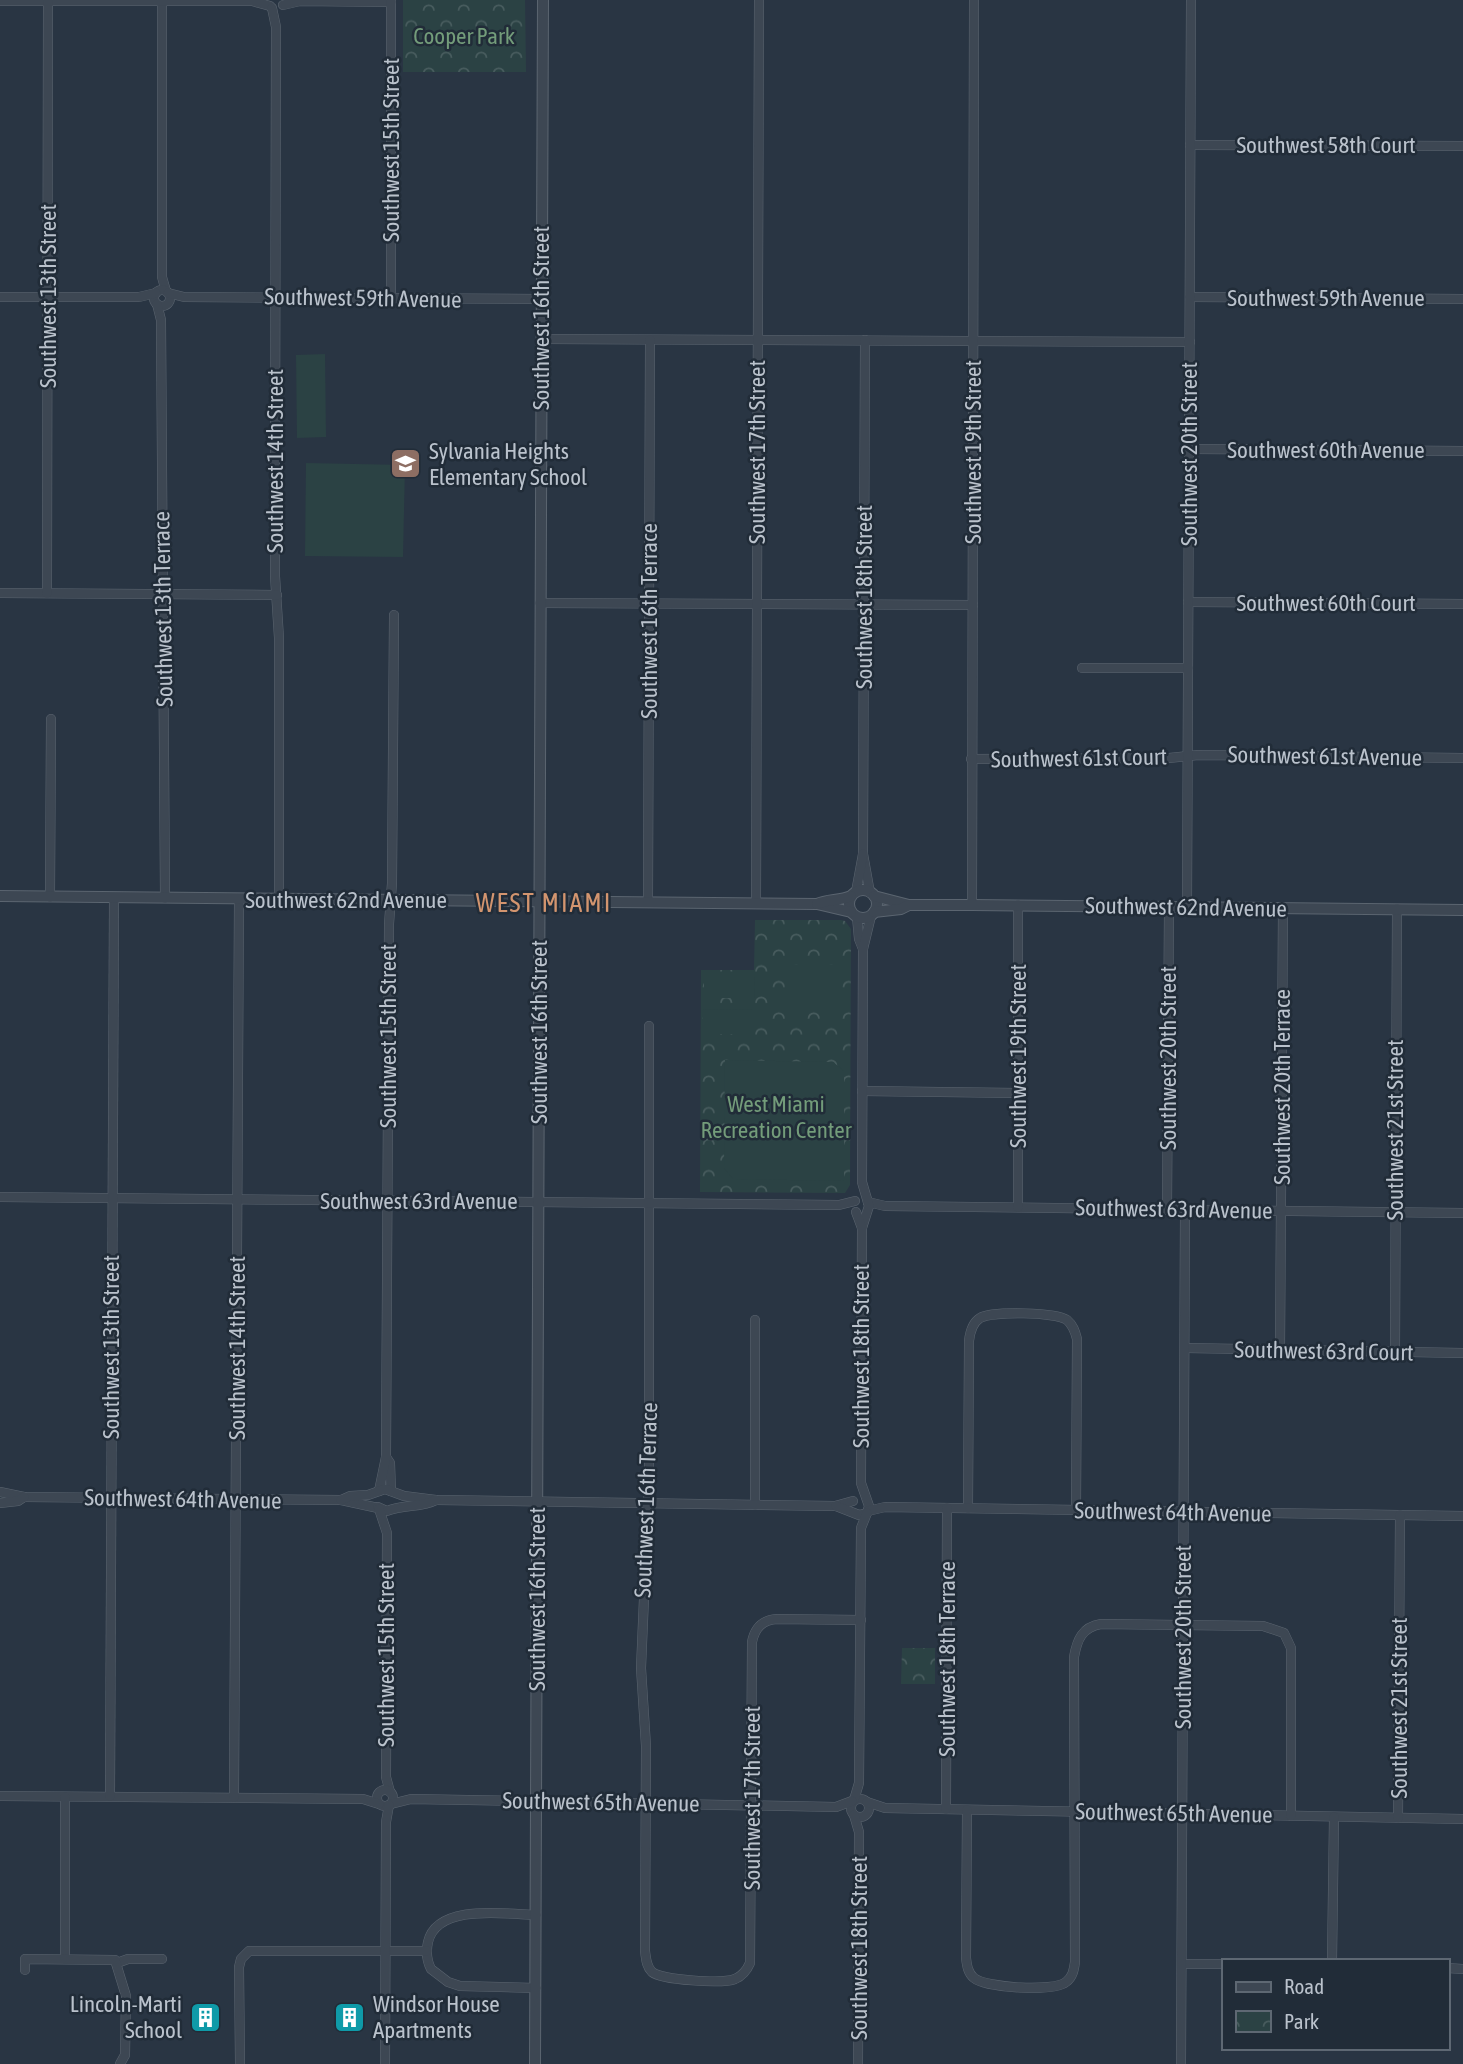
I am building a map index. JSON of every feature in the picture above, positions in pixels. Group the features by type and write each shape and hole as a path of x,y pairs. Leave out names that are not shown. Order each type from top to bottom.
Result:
{"street":[{"name":"Southwest 16th Street","path":"535,2064 543,0"},
{"name":"Southwest 17th Street","path":"756,903 758,0"},
{"name":"Southwest 19th Street","path":"972,905 974,0"},
{"name":"Southwest 20th Street","path":"1187,907 1191,0"},
{"path":"0,1 254,1 277,4 299,1 391,1"},
{"name":"Southwest 13th Street","path":"47,593 48,1"},
{"name":"Southwest 13th Terrace","path":"162,1 165,898"},
{"name":"Southwest 15th Street","path":"391,1 391,299"},
{"name":"Southwest 14th Street","path":"277,4 279,899"},
{"name":"Southwest 58th Court","path":"1190,145 1463,146"},
{"name":"Southwest 59th Avenue","path":"0,297 541,299"},
{"name":"Southwest 59th Avenue","path":"1190,297 1463,299"},
{"path":"541,339 1190,342"},
{"name":"Southwest 16th Terrace","path":"648,902 650,340"},
{"name":"Southwest 18th Street","path":"854,894 863,854 865,340"},
{"name":"Southwest 60th Avenue","path":"1189,449 1463,452"},
{"path":"0,593 277,595"},
{"name":"Southwest 60th Court","path":"1188,602 1463,604"},
{"path":"540,603 973,605"},
{"name":"Southwest 15th Street","path":"378,1492 386,1457 394,615"},
{"path":"1082,668 1188,668"},
{"path":"50,897 51,719"},
{"name":"Southwest 61st Court","path":"971,759 1188,756"},
{"name":"Southwest 61st Avenue","path":"1188,756 1463,758"},
{"name":"Southwest 18th Street","path":"863,854 872,894"},
{"path":"862,1206 863,949 876,906 872,894 863,890 854,894 849,904 863,949"},
{"name":"Southwest 62nd Avenue","path":"817,904 826,900 840,900 854,894"},
{"name":"Southwest 62nd Avenue","path":"872,894 909,905 1463,910"},
{"name":"Southwest 62nd Avenue","path":"0,896 817,904 854,915"},
{"name":"Southwest 13th Street","path":"110,1796 114,898"},
{"name":"Southwest 14th Street","path":"234,1797 239,899"},
{"name":"Southwest 62nd Avenue","path":"873,914 909,905"},
{"name":"Southwest 19th Street","path":"1018,905 1018,1207"},
{"name":"Southwest 20th Street","path":"1167,1210 1169,907"},
{"name":"Southwest 20th Terrace","path":"1280,1350 1283,908"},
{"name":"Southwest 21st Street","path":"1395,1352 1397,909"},
{"path":"854,915 864,918 873,914"},
{"name":"Southwest 16th Terrace","path":"649,1027 648,1503 642,1629 646,1746 645,1951 647,1965 652,1972 668,1978 726,1980 735,1979 746,1971"},
{"path":"862,1091 1018,1093"},
{"name":"Southwest 63rd Avenue","path":"0,1197 1463,1213"},
{"name":"Southwest 18th Street","path":"862,1206 861,1483 868,1507"},
{"name":"Southwest 20th Street","path":"1181,2064 1185,1210"},
{"path":"968,1508 971,1329 977,1321 989,1315 1049,1315 1065,1318 1075,1330 1076,1510"},
{"path":"755,1320 755,1505"},
{"name":"Southwest 63rd Court","path":"1185,1348 1463,1353"},
{"name":"Southwest 15th Street","path":"386,1457 390,1463 393,1492"},
{"name":"Southwest 18th Street","path":"854,1500 861,1483"},
{"path":"436,1500 387,1511 379,1508 375,1500 378,1492 385,1489 436,1500 835,1506 859,1515 868,1507"},
{"name":"Southwest 64th Avenue","path":"0,1492 24,1497 341,1500 379,1508"},
{"name":"Southwest 64th Avenue","path":"341,1500 378,1492"},
{"path":"393,1492 397,1500 394,1508"},
{"name":"Southwest 64th Avenue","path":"0,1503 18,1501 24,1497"},
{"path":"835,1506 863,1497 868,1507 861,1528 859,1783 850,1807 853,1814 859,1817 867,1813 867,1801 859,1783"},
{"path":"854,1500 854,1512 861,1528"},
{"name":"Southwest 64th Avenue","path":"868,1507 1463,1516"},
{"name":"Southwest 15th Street","path":"379,1508 387,1533"},
{"name":"Southwest 15th Street","path":"385,1792 387,1533 394,1508"},
{"name":"Southwest 18th Terrace","path":"946,1809 947,1508"},
{"name":"Southwest 21st Street","path":"1398,1818 1400,1515"},
{"name":"Southwest 17th Street","path":"746,1971 752,1951 754,1633 760,1625 778,1619 861,1620"},
{"path":"967,1810 966,1958 971,1975 989,1985 1061,1985 1070,1979 1075,1962 1074,1657 1084,1630 1101,1624 1263,1626 1284,1633 1292,1654 1291,1815"},
{"path":"363,1799 385,1792"},
{"path":"385,1792 377,1797 385,1804 386,1822 385,2064"},
{"path":"0,1797 363,1799 385,1804 393,1800 385,1792"},
{"name":"Southwest 65th Avenue","path":"385,1792 407,1799"},
{"path":"65,1797 65,1959"},
{"path":"853,1801 860,1798 867,1801"},
{"name":"Southwest 65th Avenue","path":"385,1804 407,1799 836,1807 853,1801"},
{"name":"Southwest 65th Avenue","path":"867,1801 885,1808"},
{"name":"Southwest 65th Avenue","path":"836,1807 853,1814"},
{"name":"Southwest 65th Avenue","path":"867,1813 885,1808 1463,1819"},
{"name":"Southwest 18th Street","path":"859,1831 867,1813"},
{"name":"Southwest 18th Street","path":"853,1814 859,1831 858,2064"},
{"path":"1332,1959 1334,1816"},
{"path":"536,1914 466,1914 451,1917 439,1924 431,1934 427,1951 431,1969 454,1985 536,1988"},
{"path":"240,2064 239,1967 243,1955 256,1950 427,1951"},
{"path":"25,1970 25,1959 112,1958 117,1963 120,1983 126,1996 125,2055 120,2064"},
{"path":"117,1963 128,1959 162,1959"},
{"path":"1182,1964 1222,1964"}],"green space":[{"name":"Cooper Park","path":"403,0 525,0 526,72 403,72"},
{"path":"325,354 326,437 297,438 296,355"},
{"path":"306,463 405,465 403,557 305,556"},
{"name":"West Miami Recreation Center","path":"755,920 841,920 851,929 850,1185 845,1193 700,1192 701,970 754,970"},
{"path":"786,965 840,965 840,1007 786,1007"},
{"path":"704,974 755,974 754,998 704,998"},
{"path":"703,1009 754,1010 754,1034 703,1034"},
{"path":"725,1060 833,1062 844,1071 844,1181 733,1179 724,1168"},
{"path":"902,1648 935,1648 935,1684 901,1684"}],"place":[{"name":"Sylvania Heights Elementary School","path":"406,464"},
{"name":"Lincoln-Marti School","path":"205,2017"},
{"name":"Windsor House Apartments","path":"350,2017"}],"district":[{"name":"WEST MIAMI","path":"544,903"}]}
